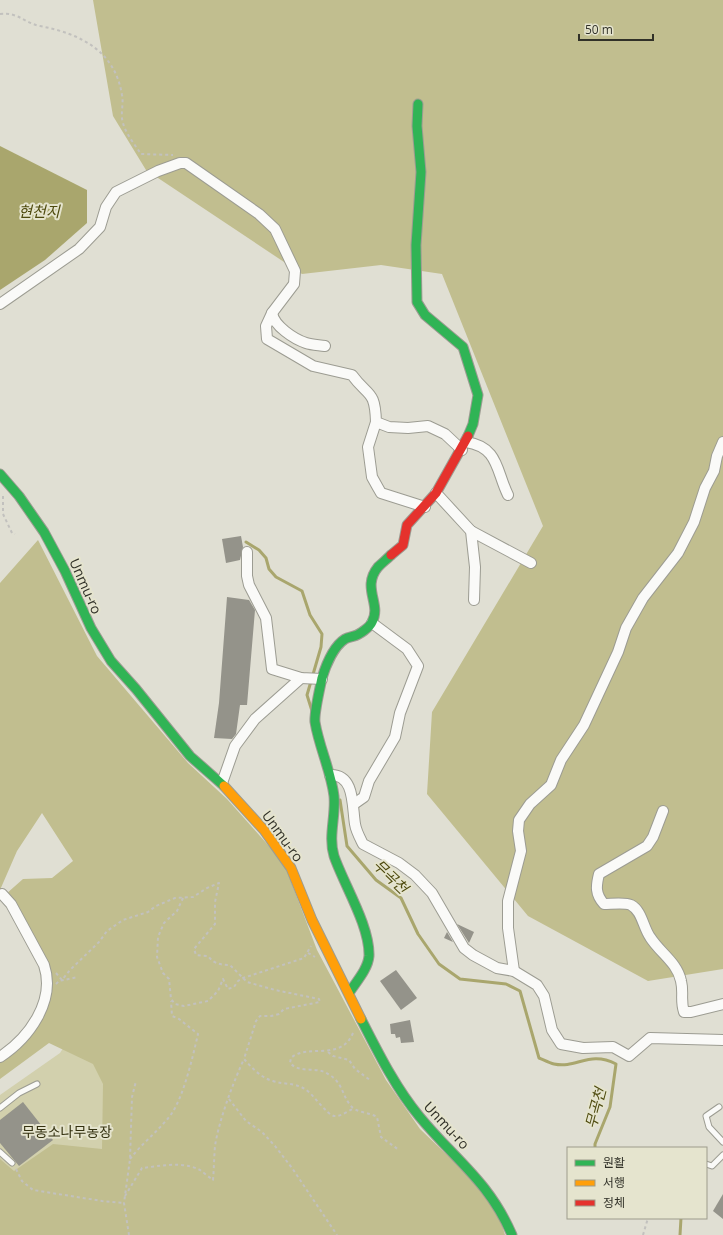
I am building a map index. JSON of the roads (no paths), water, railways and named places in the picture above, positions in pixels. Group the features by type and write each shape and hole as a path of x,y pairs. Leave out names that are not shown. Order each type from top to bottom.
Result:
{"street":[{"path":"349,993 368,963 369,955 367,940 358,913 334,855 331,833 334,775 324,756 315,721 322,679 339,644 346,638 355,636 372,623 376,612 370,588 372,577 378,567 402,545 408,525 436,493 464,446 473,424 478,395 463,347 425,315 417,302 416,245 421,172 417,126 418,104"},
{"path":"0,304 79,249 100,227 106,207 116,192 158,171 180,162 186,163 260,214 275,229 295,271 294,284 272,313 266,326 267,339 313,366 352,374 358,384 370,393 376,404 376,422 368,447 372,477 381,493 425,507"},
{"path":"272,313 273,320 282,328 306,343 325,346"},
{"path":"376,422 390,427 408,428 428,426 445,434 464,446 478,444 490,452 500,472 508,495"},
{"path":"514,971 508,928 508,901 521,851 518,831 519,820 530,804 551,785 561,760 584,725 618,652 626,628 643,598 678,553 694,522 705,488 714,471 717,456 723,442"},
{"name":"Unmu-ro","path":"0,474 14,490 47,536 65,571 88,624 112,663 135,688 181,746 199,765 222,783 263,829 287,862 300,888 315,925 376,1050 405,1098 424,1124 473,1171 500,1206 512,1235"},
{"path":"436,493 471,531 531,562"},
{"path":"471,531 476,567 474,600"},
{"path":"247,552 247,576 249,585 266,618 272,668 301,678 322,679"},
{"path":"354,804 364,797 369,781 395,737 400,713 418,666 407,649 372,623"},
{"path":"222,783 235,746 256,719 301,678"},
{"path":"334,775 343,777 347,782 354,804 355,825 363,844 399,863 415,875 432,893 450,926 468,951 484,962 497,968 514,971 537,985 544,996 552,1030 561,1044 583,1048 613,1047 629,1056 650,1038 723,1040"},
{"path":"663,811 653,837 647,846 599,874 596,885 597,897 604,904 629,904 635,908 644,923 649,936 677,968 682,982 681,1003 684,1012 691,1012 723,1004"},
{"path":"0,1057 20,1042 32,1026 47,997 48,975 11,904 2,892"}],"lane":[{"path":"0,1108 19,1093 37,1084"},
{"path":"719,1106 706,1116 709,1127 723,1142"},
{"path":"0,1152 12,1163"},
{"path":"707,1164 712,1166 723,1155"}],"water":[{"name":"현천지","path":"0,146 87,190 87,223 45,260 0,290"}],"waterway":[{"name":"무곡천","path":"246,542 259,550 266,558 269,569 276,577 302,591 310,615 322,634 321,647 307,695 312,711"},
{"name":"무곡천","path":"340,800 347,846 376,880 401,898 418,934 439,964 460,979 506,984 520,991 539,1058 552,1064 562,1065 591,1059 607,1060 616,1064 610,1107 595,1147"},
{"name":"무곡천","path":"680,1235 681,1219"}],"park label":[{"name":"무동소나무농장","path":"67,1131"}]}
